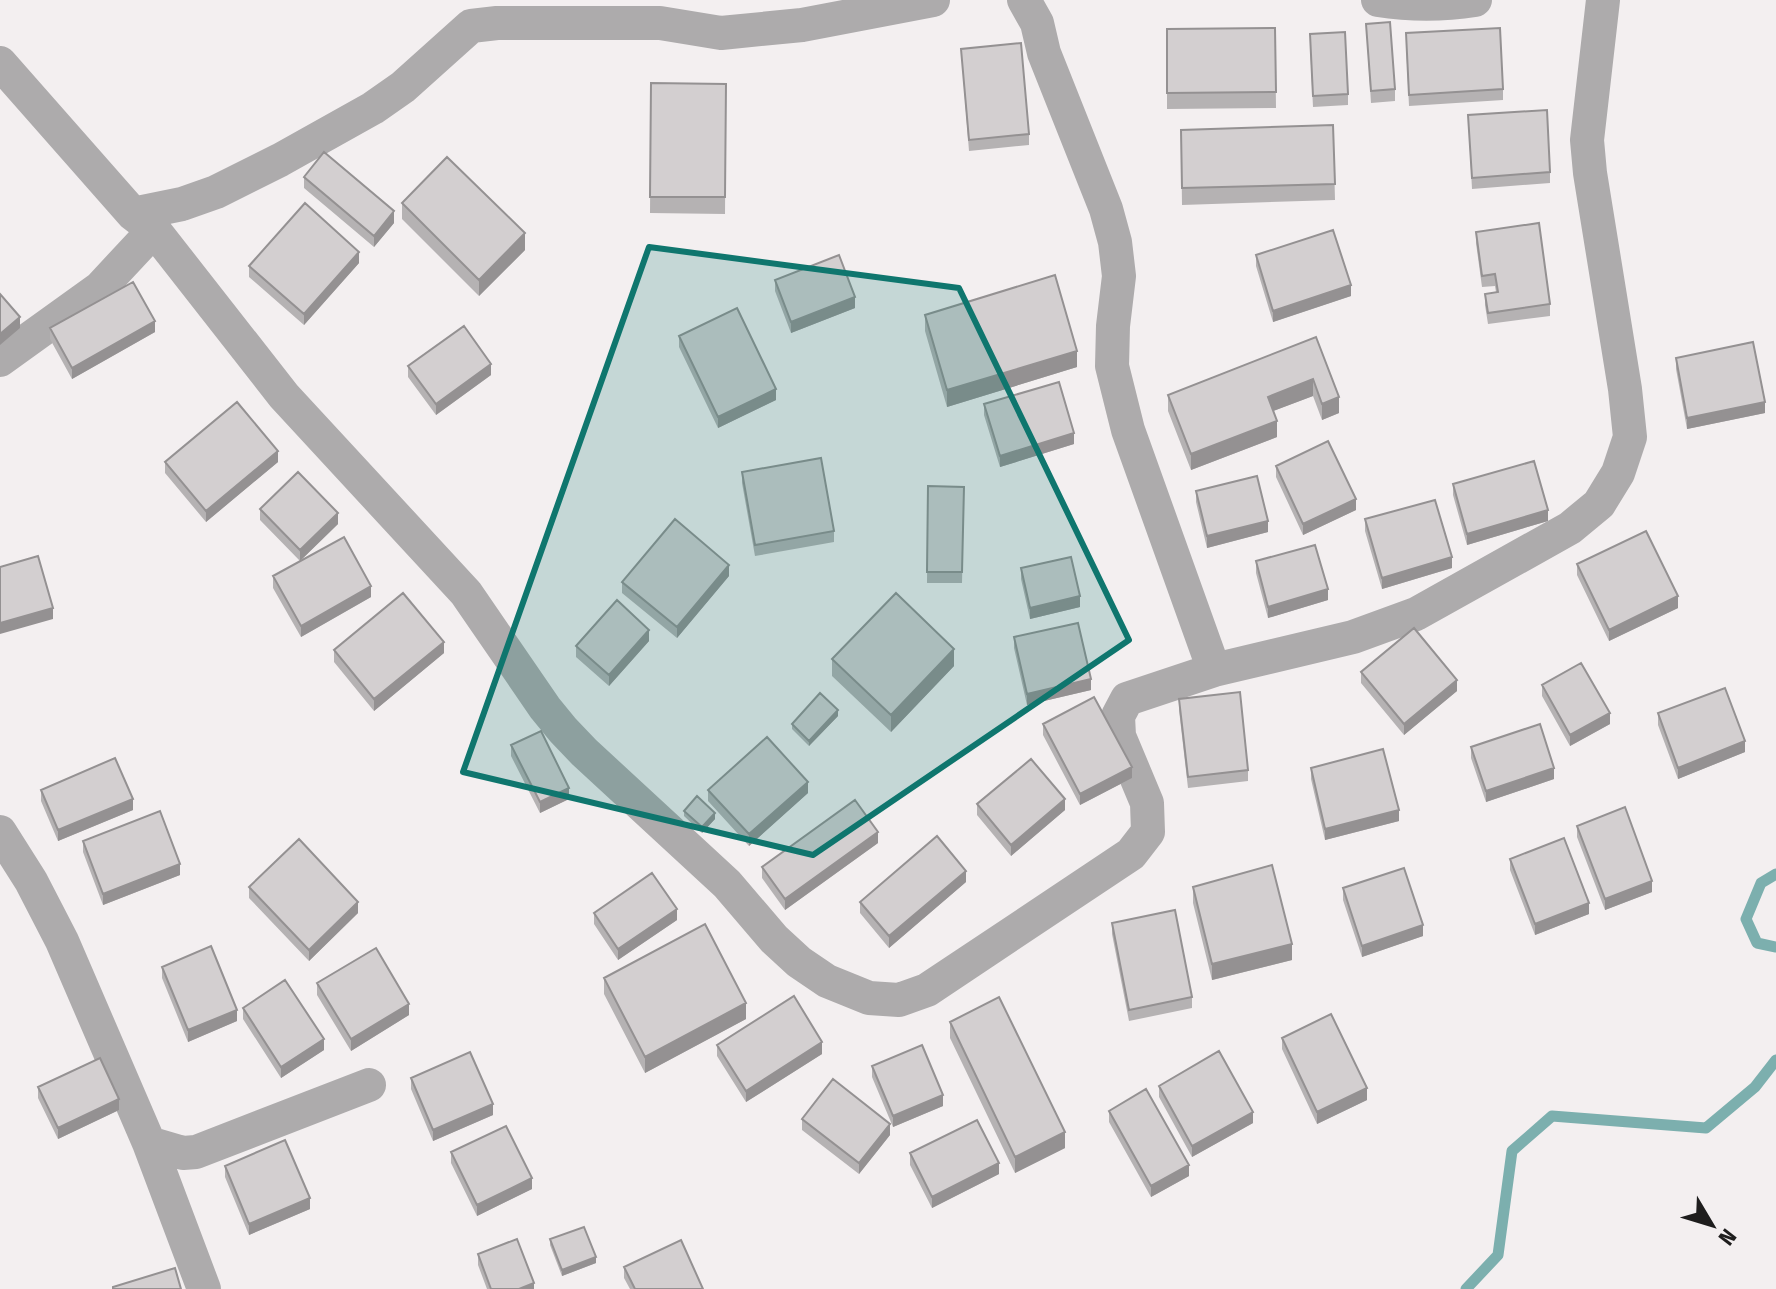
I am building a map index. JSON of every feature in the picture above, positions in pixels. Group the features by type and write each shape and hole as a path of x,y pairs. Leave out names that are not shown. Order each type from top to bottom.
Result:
{"street":[{"path":"0,360 100,288 144,222 216,192 373,108 403,87 471,26 660,12 721,33 802,25 933,0"},
{"path":"1024,0 1037,23 1044,53 1106,209 1115,242 1119,276 1112,366 1118,396 1214,670"},
{"path":"1378,0 1405,4 1452,4 1475,0"},
{"path":"0,63 144,222 284,396 466,593 545,708 584,752 727,884 774,939 799,962 827,981 869,998 899,1000 927,990 1131,854 1148,832 1147,803 1119,736 1118,716 1127,699 1214,670 1353,637 1416,614 1570,528 1599,504 1618,473 1630,437 1587,140 1603,0"},
{"path":"0,832 31,881 62,941 149,1143 204,1289"},
{"path":"149,1143 183,1153 196,1152 369,1085"}],"highlighted area":[{"path":"649,247 959,288 1129,640 813,855 463,772"}],"building":[{"path":"1390,22 1395,89 1371,91 1366,24"},
{"path":"1275,28 1276,92 1167,93 1167,29"},
{"path":"1500,28 1503,89 1409,95 1406,33"},
{"path":"1345,32 1348,94 1313,96 1310,34"},
{"path":"1021,43 1029,134 969,140 961,49"},
{"path":"651,83 726,84 725,197 650,197"},
{"path":"1547,110 1550,172 1472,178 1468,115"},
{"path":"1333,125 1335,184 1182,188 1181,130"},
{"path":"324,152 394,211 374,236 304,177"},
{"path":"447,157 525,233 479,280 402,203"},
{"path":"305,203 359,252 304,314 249,266"},
{"path":"1539,223 1550,304 1488,313 1485,294 1498,292 1495,274 1482,276 1476,232"},
{"path":"1333,230 1351,285 1273,311 1256,255"},
{"path":"839,255 855,297 791,322 775,280"},
{"path":"1055,275 1077,351 947,390 925,315"},
{"path":"133,282 155,321 72,368 50,328"},
{"path":"0,294 20,317 0,334"},
{"path":"737,308 776,389 718,417 679,336"},
{"path":"464,326 491,364 436,404 408,366"},
{"path":"1316,337 1339,397 1322,404 1313,379 1268,397 1277,421 1191,454 1168,395"},
{"path":"1753,342 1765,402 1687,418 1676,358"},
{"path":"1059,382 1074,433 1000,456 984,404"},
{"path":"237,402 278,451 206,511 165,462"},
{"path":"1328,441 1356,499 1303,524 1276,466"},
{"path":"821,458 834,531 755,545 742,472"},
{"path":"1534,461 1548,510 1467,534 1453,484"},
{"path":"298,472 338,513 300,550 260,509"},
{"path":"1257,476 1268,521 1207,536 1196,491"},
{"path":"928,486 964,487 962,572 927,572"},
{"path":"1435,500 1452,557 1382,578 1365,519"},
{"path":"675,519 729,565 677,627 622,582"},
{"path":"1646,531 1678,596 1609,630 1577,564"},
{"path":"344,537 371,586 301,626 273,576"},
{"path":"1315,545 1328,589 1268,607 1256,561"},
{"path":"38,556 53,608 0,623 0,567"},
{"path":"1071,557 1080,596 1030,608 1021,568"},
{"path":"403,593 444,642 374,699 334,650"},
{"path":"896,593 954,649 891,715 832,659"},
{"path":"617,600 649,630 609,675 576,646"},
{"path":"1078,623 1091,679 1027,694 1014,637"},
{"path":"1414,628 1457,680 1404,724 1361,672"},
{"path":"1581,663 1610,713 1570,735 1542,685"},
{"path":"1725,688 1745,741 1678,768 1658,713"},
{"path":"1240,692 1248,770 1188,777 1179,699"},
{"path":"820,693 838,710 809,741 792,724"},
{"path":"1094,697 1132,767 1080,794 1043,724"},
{"path":"1540,724 1554,768 1486,791 1471,747"},
{"path":"541,731 569,788 540,802 511,745"},
{"path":"767,737 808,782 749,834 708,790"},
{"path":"1383,749 1399,810 1325,829 1311,768"},
{"path":"115,758 133,799 58,830 41,790"},
{"path":"1031,759 1065,799 1011,845 977,804"},
{"path":"697,796 715,813 702,827 684,811"},
{"path":"855,800 878,832 785,899 762,867"},
{"path":"1625,807 1652,881 1605,899 1577,826"},
{"path":"160,811 180,864 103,894 83,841"},
{"path":"937,836 966,871 889,936 860,902"},
{"path":"1564,838 1589,903 1535,924 1510,859"},
{"path":"299,839 358,902 309,950 249,887"},
{"path":"1272,865 1292,944 1212,964 1193,887"},
{"path":"1404,868 1423,925 1362,946 1343,888"},
{"path":"652,873 677,909 618,949 594,913"},
{"path":"1175,910 1192,997 1129,1010 1112,923"},
{"path":"705,924 746,1003 645,1057 604,978"},
{"path":"211,946 237,1010 188,1030 162,967"},
{"path":"376,948 409,1004 351,1039 317,983"},
{"path":"285,980 324,1039 281,1067 243,1008"},
{"path":"794,996 822,1042 746,1091 717,1045"},
{"path":"999,997 1065,1132 1015,1157 950,1022"},
{"path":"1331,1014 1367,1088 1317,1112 1282,1038"},
{"path":"922,1045 943,1095 893,1116 872,1066"},
{"path":"1219,1051 1253,1112 1192,1146 1159,1086"},
{"path":"470,1052 493,1104 433,1130 411,1078"},
{"path":"100,1058 119,1099 58,1128 38,1087"},
{"path":"833,1079 890,1124 859,1163 802,1119"},
{"path":"1146,1089 1189,1165 1151,1186 1109,1111"},
{"path":"977,1120 999,1163 932,1197 910,1153"},
{"path":"506,1126 532,1178 477,1205 451,1152"},
{"path":"285,1140 310,1198 249,1224 225,1166"},
{"path":"584,1227 596,1257 562,1270 550,1239"},
{"path":"517,1239 534,1283 519,1289 491,1289 478,1254"},
{"path":"681,1240 703,1289 635,1289 624,1267"},
{"path":"175,1268 181,1289 113,1289 113,1287"}],"waterway":[{"path":"1776,874 1761,883 1746,919 1757,943 1776,947"},
{"path":"1466,1289 1498,1255 1512,1151 1552,1116 1706,1128 1755,1087 1776,1060"}]}
